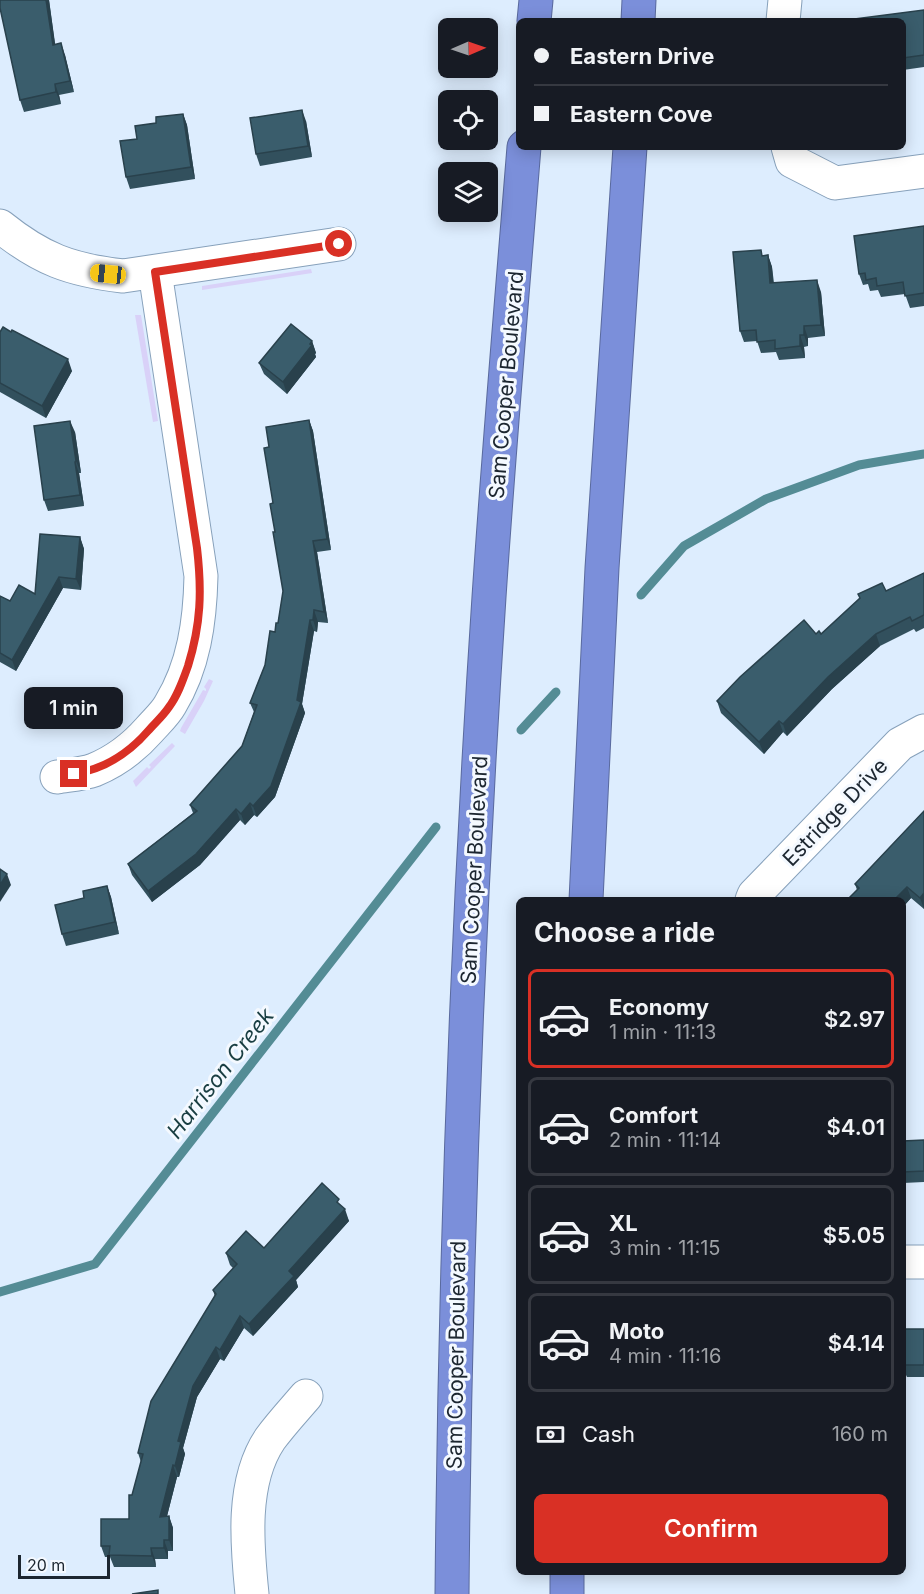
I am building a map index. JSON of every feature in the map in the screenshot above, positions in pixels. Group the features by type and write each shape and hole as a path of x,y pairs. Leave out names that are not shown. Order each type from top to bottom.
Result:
{"highway":[{"path":"534,18 536,0"},
{"path":"638,18 639,0"},
{"name":"Sam Cooper Boulevard","path":"452,1594 454,1397 467,998 489,597 524,150"},
{"path":"586,897 602,568 630,150"},
{"path":"567,1575 567,1594"}],"street":[{"path":"783,18 785,0"},
{"path":"790,154 835,183 924,171"},
{"path":"0,226 42,256 92,273 123,276 339,244"},
{"path":"57,777 91,771 109,763 135,746 169,707 183,680 194,645 200,611 201,576 155,272"},
{"name":"Estridge Drive","path":"753,897 900,744 924,731"},
{"path":"906,1262 924,1262"},
{"path":"252,1594 250,1514 252,1490 258,1464 269,1441 306,1396"}],"shaded area":[{"path":"311,269 312,273 202,290 202,286"},
{"path":"135,315 141,315 158,421 153,422"},
{"path":"209,679 213,681 185,734 180,731 181,728 203,690 206,691 204,687"},
{"path":"172,743 175,746 136,787 133,781 147,767 149,769 151,767 149,765"}],"building":[{"path":"0,0 46,0 53,45 61,43 70,81 55,84 56,92 20,100"},
{"path":"924,10 924,55 906,58 906,18 862,18"},
{"path":"302,110 308,146 256,154 250,118"},
{"path":"183,114 191,167 126,177 120,141 137,139 135,126 156,123 156,117"},
{"path":"924,226 924,293 905,296 903,282 877,286 876,278 866,280 865,273 859,274 854,236"},
{"path":"761,250 762,256 768,255 770,283 817,280 821,325 804,326 804,335 800,335 800,346 775,349 775,340 757,342 756,330 740,331 733,252"},
{"path":"291,324 312,341 310,344 312,345 283,382 259,363"},
{"path":"3,327 68,359 42,406 0,383 0,332"},
{"path":"309,420 327,539 313,541 324,612 314,610 313,620 310,620 297,700 301,702 271,786 253,806 250,803 241,814 236,809 196,854 148,891 128,864 197,811 190,805 242,746 257,705 250,703 265,665 270,631 275,632 276,623 278,623 283,591 273,532 275,532 270,504 273,503 264,448 269,447 266,427"},
{"path":"70,421 80,495 44,500 34,426"},
{"path":"40,534 80,537 76,579 59,577 12,660 0,653 0,596 10,601 19,585 35,594"},
{"path":"924,573 924,615 912,621 910,617 876,634 828,677 783,724 779,721 759,742 717,701 740,677 804,620 816,634 819,631 821,634 860,598 858,594 882,583 886,591"},
{"path":"924,811 924,893 920,898 907,887 897,897 850,897 859,888 855,884"},
{"path":"0,869 7,874 0,885"},
{"path":"107,886 115,922 62,934 55,905 84,898 83,891"},
{"path":"924,1140 924,1171 906,1172 906,1141"},
{"path":"322,1183 339,1199 337,1202 345,1209 289,1271 294,1276 249,1324 240,1316 220,1350 216,1347 193,1386 178,1441 181,1442 175,1466 173,1465 160,1517 169,1516 169,1540 164,1540 164,1548 151,1548 152,1556 109,1555 110,1546 101,1546 101,1519 129,1519 129,1495 132,1495 143,1454 138,1453 151,1401 216,1294 213,1290 237,1264 226,1253 246,1231 264,1248"},
{"path":"906,1329 924,1329 924,1365 906,1365"},
{"path":"158,1590 158,1594 132,1594"}],"waterway":[{"name":"Harrison Creek","path":"641,595 684,546 766,499 859,465 924,454"},
{"name":"Harrison Creek","path":"521,730 556,692"},
{"name":"Harrison Creek","path":"0,1292 95,1264 436,827"}],"route":[{"path":"74,774 91,771 109,763 135,746 169,707 183,680 194,645 200,611 201,576 155,272 339,244"}]}
